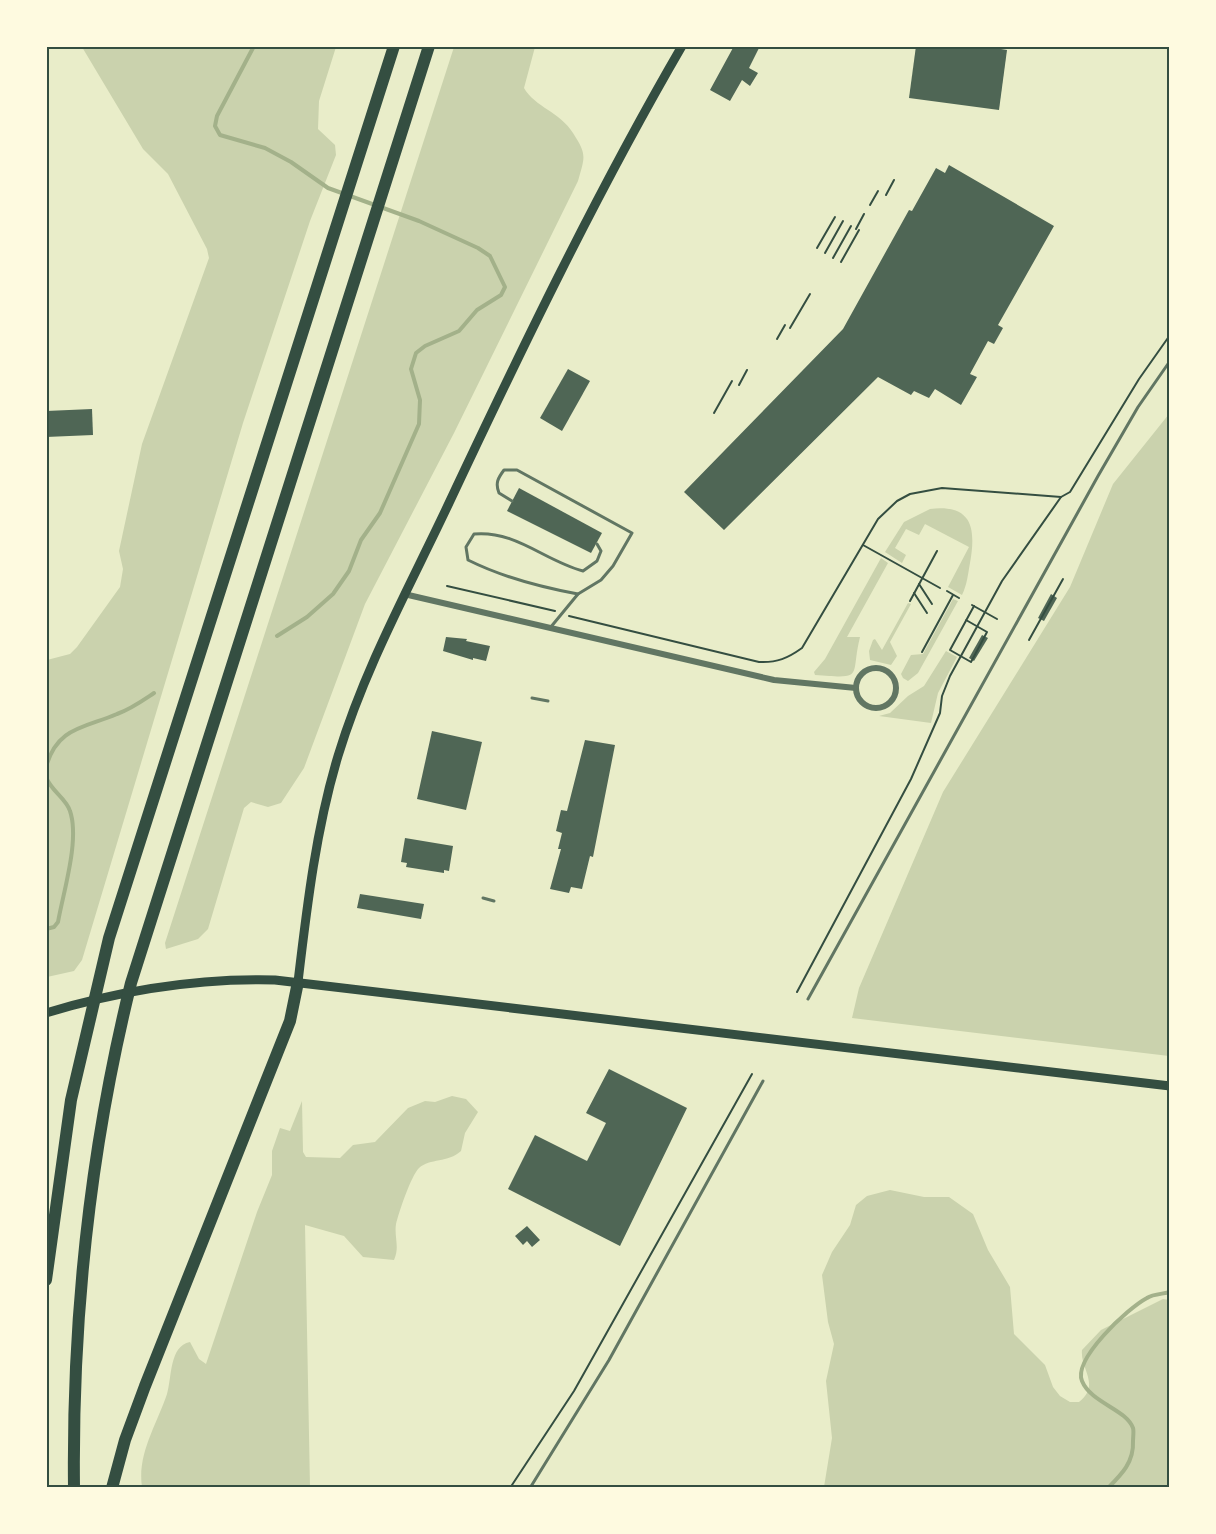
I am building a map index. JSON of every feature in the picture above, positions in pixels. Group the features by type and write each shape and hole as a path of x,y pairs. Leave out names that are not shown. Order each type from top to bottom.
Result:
{"highway":[{"path":"46,1280 57,1184 82,1047 102,965 394,46"},
{"path":"74,1488 75,1362 82,1256 95,1157 118,1039 138,957 429,46"},
{"path":"112,1488 125,1440 145,1386 290,1021 298,982"}],"main road":[{"path":"298,982 314,869 334,770 357,701 386,631 560,275 682,46"},
{"path":"46,1013 139,989 194,981 238,979 298,982 1170,1086"}],"street":[{"path":"404,594 774,680 856,688"},
{"path":"876,668 888,672 896,688 892,700 876,708 859,700 856,688 864,671 876,668"}],"lane":[{"path":"808,999 1103,466 1170,361"},
{"path":"513,501 499,493 496,487 498,478 504,470 517,470 632,533 613,566 600,580 578,594 550,628"},
{"path":"578,594 517,580 482,567 468,560 466,547 474,534 491,532 514,539 564,566 583,571 597,561 600,551 597,544"},
{"path":"532,698 548,701"},
{"path":"483,898 494,901"},
{"path":"530,1488 604,1368 763,1081"}],"path":[{"path":"886,195 894,180"},
{"path":"870,206 878,190"},
{"path":"841,262 864,214"},
{"path":"817,248 835,217"},
{"path":"825,253 843,222"},
{"path":"833,258 851,226"},
{"path":"790,328 810,294"},
{"path":"777,339 785,325"},
{"path":"797,992 911,779 940,713 942,696 950,676 1002,581 1061,497 1070,492 1128,397 1170,336"},
{"path":"739,385 747,370"},
{"path":"714,413 732,381"},
{"path":"447,586 772,663 787,658 802,648 886,510 910,494 942,488 1061,497"},
{"path":"863,545 940,588"},
{"path":"910,601 937,551"},
{"path":"1029,640 1063,579"},
{"path":"919,584 932,604"},
{"path":"947,591 959,598"},
{"path":"914,593 927,613"},
{"path":"922,652 953,595"},
{"path":"966,620 987,632 971,662 950,650 973,605 997,619"},
{"path":"510,1488 574,1391 752,1074"}],"green space":[{"path":"82,47 336,47 319,101 318,129 335,145 336,155 310,221 243,423 82,960 74,971 47,977 47,660 70,654 77,647 120,587 123,569 119,551 142,444 209,258 207,249 168,174 143,149"},
{"path":"454,47 535,47 524,88 534,100 568,126 578,140 583,156 578,181 454,433 365,604 304,768 281,803 268,807 251,802 244,808 208,929 198,939 166,949 165,943"},
{"path":"1169,414 1169,1056 852,1018 859,988 943,792 1070,587 1113,484"},
{"path":"944,508 955,511 968,521 972,551 962,595 948,587 969,547 925,524 919,535 906,529 895,548 906,555 902,563 885,552 904,522 930,509"},
{"path":"881,558 888,563 847,637 860,637 853,672 842,676 815,675 814,672 825,659"},
{"path":"953,599 958,601 918,673 908,681 901,674 911,655 923,654"},
{"path":"908,603 911,604 890,642 897,656 891,665 870,660 869,651 873,640 875,639 882,650"},
{"path":"946,651 957,657 938,693 931,723 879,716 890,713 908,696 924,686"},
{"path":"452,1096 466,1099 478,1112 465,1133 461,1151 456,1155 423,1165 412,1178 396,1224 397,1251 394,1260 363,1257 344,1236 305,1225 310,1487 142,1487 142,1463 145,1451 167,1394 175,1356 183,1345 190,1342 199,1359 206,1364 257,1212 272,1175 272,1151 280,1128 290,1131 302,1101 303,1152 306,1157 340,1158 353,1145 375,1142 408,1108 425,1101 435,1102"},
{"path":"890,1190 924,1197 949,1197 973,1214 988,1250 1010,1287 1014,1334 1045,1365 1053,1387 1060,1396 1070,1402 1079,1402 1085,1396 1089,1383 1082,1350 1101,1330 1163,1299 1169,1300 1169,1487 824,1487 832,1438 826,1381 834,1344 828,1322 822,1275 832,1252 850,1225 856,1205 867,1196"}],"building":[{"path":"734,46 760,46 749,68 758,73 750,86 742,80 730,101 710,90"},
{"path":"916,46 983,46 1007,50 999,110 909,98"},
{"path":"949,165 1054,226 998,325 1003,328 994,344 988,341 970,374 977,377 961,405 935,389 929,398 914,391 911,395 878,377 724,530 684,492 843,329 909,210 912,211 936,168 945,173"},
{"path":"568,369 590,381 562,431 540,418"},
{"path":"92,409 93,435 46,437 46,411"},
{"path":"519,488 602,533 591,553 507,511"},
{"path":"1051,594 1057,598 1044,621 1038,618"},
{"path":"982,635 988,638 974,661 969,658"},
{"path":"446,637 467,639 466,641 490,646 486,661 473,658 473,660 443,651"},
{"path":"432,731 482,742 466,810 417,799"},
{"path":"585,740 615,745 593,857 590,856 582,889 571,887 569,893 550,889 561,849 558,849 562,833 556,831 561,810 567,811"},
{"path":"405,838 453,846 449,871 444,870 444,873 406,867 407,863 401,862"},
{"path":"360,894 424,904 421,919 357,908"},
{"path":"609,1069 687,1108 620,1246 508,1189 535,1135 587,1161 606,1123 586,1113"},
{"path":"527,1226 540,1240 532,1247 527,1241 523,1245 515,1236"}],"waterway":[{"path":"254,46 217,116 215,126 220,135 265,148 291,162 328,188 419,221 478,248 490,256 505,287 501,295 477,310 459,331 425,346 416,353 411,369 420,400 419,424 380,513 361,540 349,571 333,594 307,617 277,636"},
{"path":"46,767 57,744 65,736 83,726 127,710 154,693"},
{"path":"46,777 68,806 73,823 70,866 58,922 54,927 46,929"},
{"path":"1108,1488 1122,1473 1129,1461 1133,1448 1133,1428 1123,1416 1086,1389 1081,1372 1086,1360 1104,1335 1128,1312 1149,1297 1170,1292"}]}
